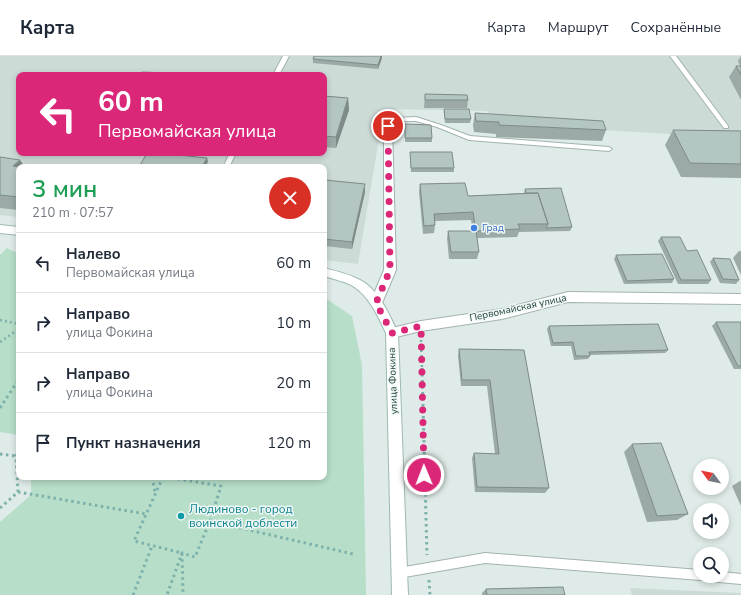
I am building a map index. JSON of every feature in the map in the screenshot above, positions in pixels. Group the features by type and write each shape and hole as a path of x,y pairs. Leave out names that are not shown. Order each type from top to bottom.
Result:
{"street":[{"path":"376,303 390,270 388,126"},
{"path":"0,229 16,231"},
{"name":"улица Фокина","path":"327,273 360,286 376,303 392,333 400,595"},
{"name":"Первомайская улица","path":"392,333 421,326 502,314 568,297 741,299"}],"lane":[{"path":"278,72 286,56"},
{"path":"672,56 726,127"},
{"path":"388,126 398,119 416,119 469,138 609,149"},
{"path":"399,573 485,558 693,575"},
{"path":"729,578 741,579"}],"path":[{"path":"0,320 16,323"},
{"path":"421,326 424,490 430,595"},
{"path":"0,342 16,331"},
{"path":"0,408 16,384"},
{"path":"0,454 16,456"},
{"path":"17,480 18,492"},
{"path":"153,480 155,492"},
{"path":"161,480 134,542 195,557 210,521 221,486 184,480"},
{"path":"0,508 18,492"},
{"path":"18,492 146,514"},
{"path":"210,521 354,554"},
{"path":"133,595 152,546"},
{"path":"167,595 182,553"},
{"path":"182,553 183,595"}],"shaded area":[{"path":"0,56 741,56 741,138 496,124 487,111 384,109 358,264 327,260 327,164 16,164 16,217 0,215"},
{"path":"630,588 741,593 741,595 632,595"}],"green space":[{"path":"7,248 16,252 16,435 0,432 0,255"},
{"path":"327,300 352,316 362,365 366,595 0,595 0,522 31,495 31,480 327,480"}],"building":[{"path":"314,56 381,56 378,65 313,59"},
{"path":"736,66 741,66 741,75"},
{"path":"425,94 467,95 468,100 425,100"},
{"path":"327,96 348,98 336,137 327,136"},
{"path":"444,109 469,109 471,119 445,119"},
{"path":"475,113 603,121 606,130 499,125 499,122 476,121"},
{"path":"405,124 431,125 432,138 405,138"},
{"path":"673,130 741,131 741,164 690,163"},
{"path":"410,152 452,152 454,168 411,168"},
{"path":"145,156 188,156 207,158 204,164 141,164"},
{"path":"0,157 20,160 13,166 16,166 16,197 0,195"},
{"path":"327,180 365,184 352,242 327,239"},
{"path":"465,183 468,196 538,193 548,224 518,224 520,229 476,231 473,212 434,214 435,225 424,226 420,184"},
{"path":"561,188 572,227 546,228 548,224 538,193 526,193 525,189"},
{"path":"448,231 476,231 479,252 451,252"},
{"path":"661,237 680,237 687,251 697,250 711,280 681,280"},
{"path":"662,254 674,279 627,281 616,255"},
{"path":"713,258 730,259 739,280 723,279"},
{"path":"716,322 741,322 741,366 738,366"},
{"path":"658,324 668,350 589,352 590,356 576,356 573,342 553,343 549,326"},
{"path":"459,349 524,350 549,488 477,487 474,453 499,454 490,380 462,380"},
{"path":"661,443 688,514 657,516 632,444"},
{"path":"563,587 565,595 487,595 486,589"}],"place":[{"name":"Град","path":"474,228"},
{"name":"Людиново - город воинской доблести","path":"181,516"}],"route":[{"path":"388,126 390,270 376,303 392,333 421,326 424,475"}]}
